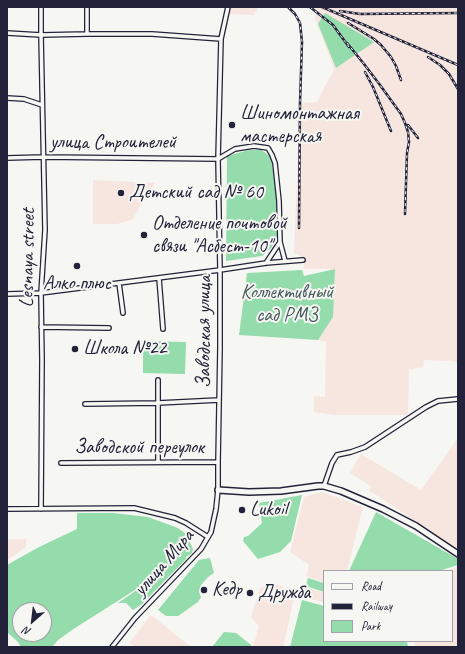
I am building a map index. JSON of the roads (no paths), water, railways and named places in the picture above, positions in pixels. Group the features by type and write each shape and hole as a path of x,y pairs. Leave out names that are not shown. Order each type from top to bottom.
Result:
{"street":[{"name":"Lesnaya street","path":"41,7 44,230 41,293 41,509"},
{"path":"87,7 87,34"},
{"name":"Заводская улица","path":"218,490 220,270 218,158 221,39 228,7"},
{"path":"7,33 41,35 152,34 221,39"},
{"path":"7,98 24,99 42,105"},
{"path":"218,158 235,149 254,146 268,148 275,163 279,201 280,242 285,261"},
{"name":"улица Строителей","path":"7,158 218,158"},
{"path":"266,262 280,242"},
{"path":"7,294 41,293 220,270 266,262 303,260"},
{"path":"159,278 163,329"},
{"path":"119,283 123,314"},
{"path":"41,327 109,328"},
{"path":"158,380 158,462"},
{"path":"324,486 332,463 337,455 365,447 426,407 438,402 458,399"},
{"path":"85,404 220,400"},
{"name":"Заводской переулок","path":"60,463 218,462"},
{"path":"218,490 249,492 281,491 324,486 341,491 384,509 416,526 458,554"},
{"name":"улица Мира","path":"112,647 135,618 201,549 211,532 218,490"},
{"path":"7,509 134,508 175,518 208,537"}],"railway":[{"path":"288,7 295,14 300,23 302,42 299,228"},
{"path":"310,7 333,25 349,47"},
{"path":"322,7 458,65"},
{"path":"340,11 360,14 458,13"},
{"path":"348,23 381,45 391,57 401,80"},
{"path":"347,43 380,85 401,114 405,123 409,142 407,153 405,214"},
{"path":"428,57 440,65 449,74 458,89"},
{"path":"365,72 373,87 391,131"},
{"path":"408,125 418,138"}],"place":[{"name":"Шиномонтажная мастерская","path":"232,125"},
{"name":"Детский сад № 60","path":"121,193"},
{"name":"Отделение почтовой связи \"Асбест-10\"","path":"144,235"},
{"name":"Алко плюс","path":"77,266"},
{"name":"Школа №22","path":"75,349"},
{"name":"Lukoil","path":"242,510"},
{"name":"Кедр","path":"204,590"},
{"name":"Дружба","path":"250,593"}],"park label":[{"name":"Коллективный сад РМЗ","path":"287,304"}]}
